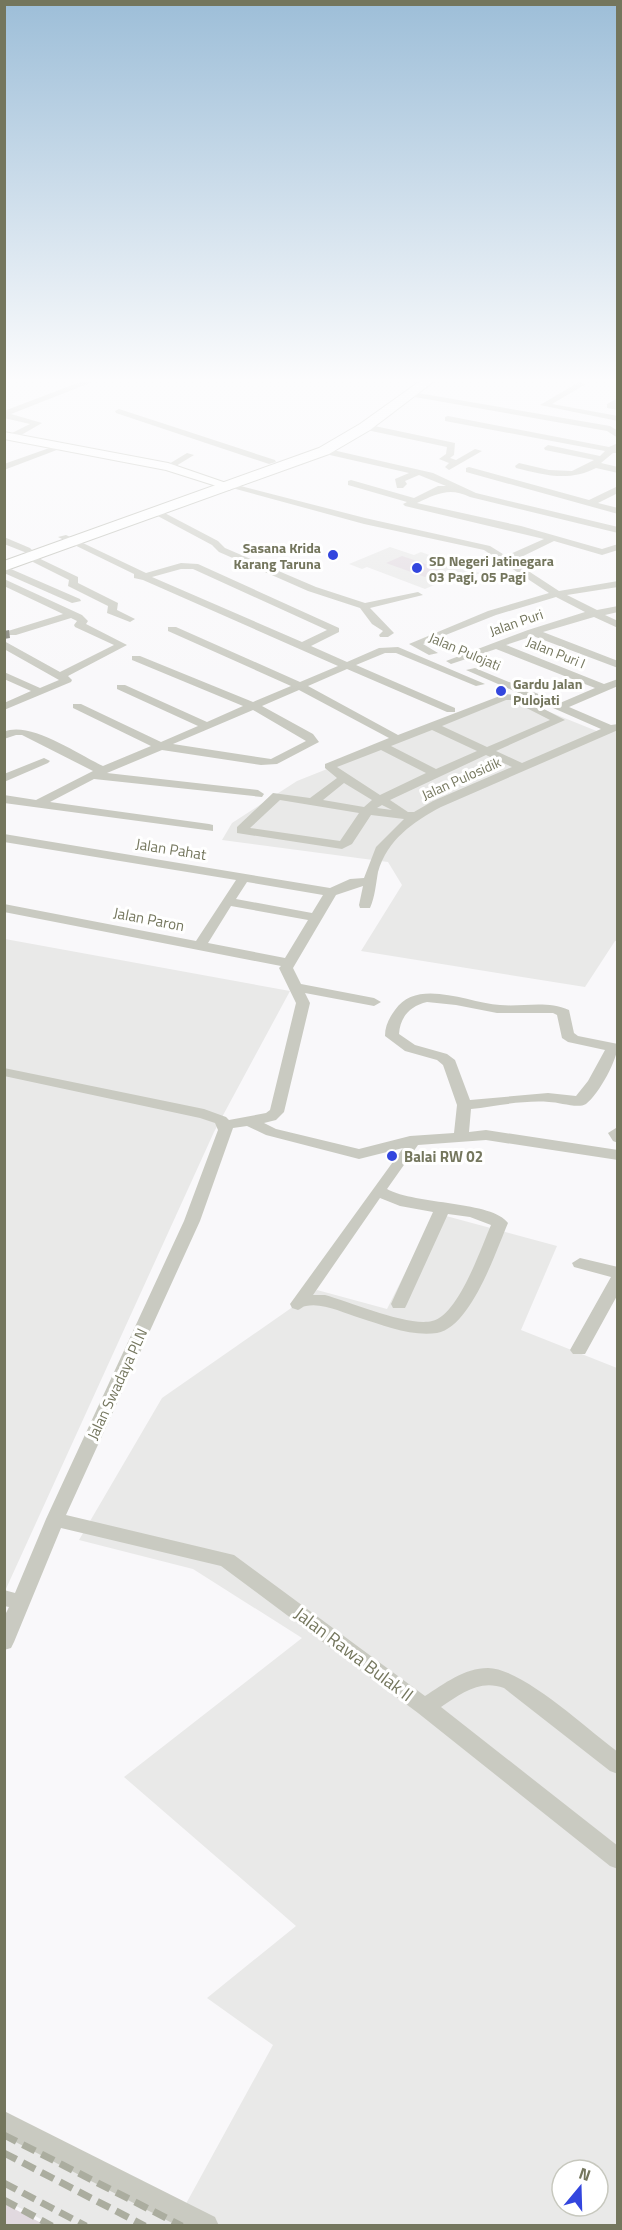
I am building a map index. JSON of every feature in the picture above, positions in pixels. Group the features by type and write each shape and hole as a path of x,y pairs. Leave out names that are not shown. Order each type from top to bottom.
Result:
{"main road":[{"path":"4,557 28,553 157,512 223,483"},
{"path":"67,541 225,483"},
{"path":"4,567 28,553"}],"street":[{"path":"211,483 364,521 479,545 490,549 504,561 557,594 618,625"},
{"path":"214,483 219,485"},
{"path":"351,483 415,501"},
{"path":"400,486 403,484 401,483"},
{"path":"448,483 456,489"},
{"path":"515,483 618,511"},
{"path":"522,507 557,484 555,483"},
{"path":"618,530 456,489 441,488 408,505 553,538 602,552 618,547"},
{"path":"589,504 618,489"},
{"path":"485,522 512,505"},
{"path":"157,512 215,543 228,553 312,590 364,606 418,596"},
{"path":"504,561 553,538"},
{"path":"4,540 75,579 72,584 114,605 111,611 130,619"},
{"path":"67,541 301,647 451,710"},
{"path":"143,577 181,566 195,566 335,630 301,647"},
{"path":"4,567 76,601"},
{"path":"4,582 72,614 83,621 79,625 122,645 60,675"},
{"path":"557,594 618,585"},
{"name":"Jalan Pulojati","path":"557,594 492,613 414,644 558,708 614,728"},
{"path":"364,606 376,622 387,629 388,633 384,635"},
{"path":"591,613 618,609"},
{"name":"Jalan Puri","path":"452,661 591,613"},
{"path":"12,633 72,614"},
{"path":"577,617 618,633"},
{"path":"172,629 300,686 393,736"},
{"path":"532,632 618,665"},
{"path":"4,644 68,680 4,707"},
{"name":"Jalan Puri I","path":"496,645 605,688"},
{"path":"39,803 98,773 383,650 398,650 480,684"},
{"path":"77,706 161,746 267,763 313,742 309,736 253,706 136,658"},
{"path":"4,675 41,692"},
{"path":"558,708 618,682"},
{"path":"121,687 208,726"},
{"path":"409,816 367,811 314,801 274,797 241,830 342,845 348,841 367,811 380,800 435,773 559,720 508,697 329,766 344,778 380,800 396,806 409,816"},
{"path":"435,727 520,767"},
{"name":"Jalan Pulosidik","path":"365,905 378,856 385,844 409,816 614,728"},
{"path":"4,736 15,731 25,732 98,773 258,794"},
{"path":"382,746 435,773"},
{"path":"4,779 44,761"},
{"path":"314,801 344,778"},
{"path":"4,799 209,828"},
{"name":"Jalan Pahat","path":"4,838 331,892"},
{"path":"200,945 244,877"},
{"path":"4,1072 204,1114 225,1125 271,1117 278,1109 303,1002 286,970 288,963 331,892 355,882 371,882"},
{"path":"228,902 315,917"},
{"name":"Jalan Paron","path":"4,908 288,963"},
{"path":"296,987 374,1002"},
{"path":"461,1138 464,1105 447,1059 410,1048 392,1036 391,1031 401,1008 406,1003 429,997 498,1009 557,1010 564,1013 567,1035 573,1039 615,1048 595,1082 580,1101 548,1097 464,1105"},
{"path":"251,1122 271,1131 359,1154 410,1141 486,1135 507,1136 618,1155"},
{"name":"Jalan Swadaya PLN","path":"4,1642 13,1600 55,1520 192,1221 225,1136 225,1125"},
{"path":"378,1190 411,1202 492,1218 500,1223 469,1288 450,1320 437,1327 425,1328 325,1301 303,1302 378,1190 411,1147 410,1141"},
{"path":"399,1304 443,1208"},
{"path":"579,1350 618,1276 580,1263"},
{"name":"Jalan Rawa Bulak II","path":"55,1520 227,1560 425,1707 618,1859"},
{"path":"425,1707 471,1679 495,1675 511,1683 618,1765"},
{"path":"4,2123 206,2226"}],"shaded area":[{"name":"SD Negeri Jatinegara 03 Pagi, 05 Pagi","path":"390,547 414,555 421,552 480,573 467,579 457,575 425,589 367,567 362,569 349,564"},
{"path":"402,556 441,569 425,577 386,563"},
{"path":"510,696 604,734 617,728 617,941 585,987 361,951 402,885 388,862 222,840 232,823 297,781"},
{"path":"5,939 290,991 214,1132 5,1591"},
{"path":"435,1213 557,1246 521,1330 617,1368 617,2225 52,2225 5,2200 4,2123 182,2211 273,2045 207,1998 296,1926 124,1777 302,1638 193,1569 79,1540 162,1398 317,1290 387,1309"},
{"path":"5,2204 45,2225 5,2225"}],"railway":[{"path":"4,2135 182,2226"},
{"path":"4,2153 145,2226"},
{"path":"4,2183 86,2226"},
{"path":"4,2200 52,2226"}],"place":[{"name":"Sasana Krida Karang Taruna","path":"333,555"},
{"name":"SD Negeri Jatinegara 03 Pagi, 05 Pagi","path":"417,568"},
{"name":"Gardu Jalan Pulojati","path":"501,691"},
{"name":"Balai RW 02","path":"392,1156"}]}
